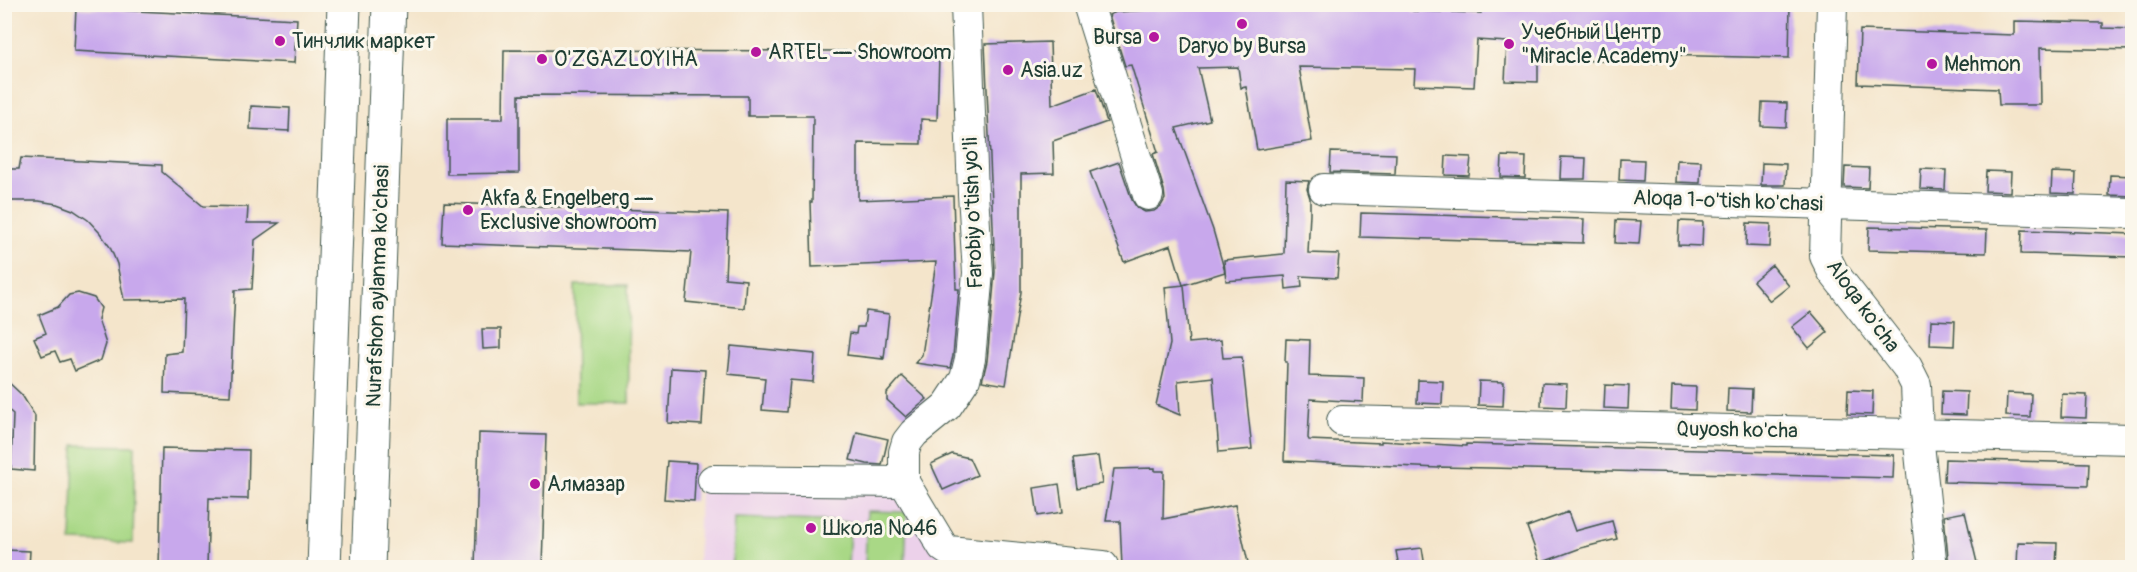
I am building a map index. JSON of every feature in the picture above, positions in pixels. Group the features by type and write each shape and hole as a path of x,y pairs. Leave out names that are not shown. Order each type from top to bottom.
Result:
{"main road":[{"name":"Nurafshon aylanma ko'chasi","path":"324,567 344,4"},
{"name":"Nurafshon aylanma ko'chasi","path":"368,567 389,4"},
{"path":"334,320 343,331 356,335 368,331 377,323"},
{"path":"326,486 371,488"}],"street":[{"name":"Farobiy o'tish yo'li","path":"904,482 904,452 907,442 914,433 947,406 965,379 970,359 978,273 966,4"},
{"path":"1088,4 1148,195"},
{"name":"Aloqa ko'cha","path":"1832,4 1825,256 1833,272 1907,367 1916,386 1918,434 1932,567"},
{"name":"Aloqa 1-o'tish ko'chasi","path":"1324,189 2133,213"},
{"name":"Quyosh ko'cha","path":"1342,421 2133,439"},
{"path":"714,480 904,482 943,547 949,551 1103,566"}],"shaded area":[{"name":"Школа №46","path":"700,485 903,492 945,563 945,568 698,568"}],"green space":[{"path":"575,285 628,285 629,403 576,403"},
{"path":"74,445 135,446 133,543 71,541"},
{"path":"867,511 907,512 905,567 865,568"},
{"path":"734,518 850,522 848,567 732,567"}],"building":[{"path":"1254,4 1413,6 1413,11 1481,13 1481,6 1551,9 1551,4 1790,4 1789,58 1657,55 1657,63 1538,59 1538,82 1505,81 1507,42 1477,40 1474,87 1414,85 1415,69 1299,67 1312,141 1257,150 1246,87 1241,88 1238,67 1198,68 1210,120 1176,128 1213,230 1225,272 1183,285 1171,245 1124,262 1090,172 1119,162 1137,208 1145,212 1154,211 1165,199 1153,154 1158,152 1131,65 1125,66 1109,15 1116,12"},
{"path":"76,8 297,19 294,63 74,51"},
{"path":"2014,21 2103,23 2103,28 2133,29 2133,50 2040,48 2041,105 1999,105 1998,89 1858,84 1860,30 2014,35"},
{"path":"1050,42 1052,105 1096,89 1107,122 1053,141 1054,173 1021,174 1021,292 1006,385 982,381 987,361 995,272 985,44"},
{"path":"504,50 860,51 860,55 939,57 937,120 921,119 921,144 858,143 858,200 953,196 956,289 959,289 950,368 915,363 922,355 936,262 812,267 810,202 812,202 813,116 748,116 748,96 519,95 519,173 447,174 447,119 503,119"},
{"path":"1762,102 1787,103 1786,127 1761,126"},
{"path":"251,106 290,108 289,131 250,129"},
{"path":"1331,152 1396,154 1395,174 1330,172"},
{"path":"1446,156 1471,157 1469,176 1445,175"},
{"path":"1502,156 1526,157 1525,178 1501,177"},
{"path":"1561,157 1586,158 1585,179 1560,179"},
{"path":"21,158 162,165 162,172 203,206 248,207 247,223 279,223 255,240 252,289 235,290 230,396 164,393 165,354 182,352 184,299 124,300 117,264 110,247 88,220 73,210 57,204 39,201 4,201 4,169 19,169"},
{"path":"1620,159 1644,160 1643,181 1619,180"},
{"path":"1677,160 1701,161 1700,183 1676,182"},
{"path":"1762,163 1786,164 1785,185 1761,185"},
{"path":"1845,167 1869,168 1868,188 1844,187"},
{"path":"1921,169 1946,170 1945,190 1920,189"},
{"path":"1986,171 2011,172 2010,192 1985,191"},
{"path":"2052,172 2076,173 2075,194 2051,193"},
{"path":"2110,175 2133,176 2133,196 2109,195"},
{"path":"1286,180 1309,181 1307,189 1310,198 1308,253 1339,254 1337,278 1301,276 1302,287 1286,289 1285,276 1226,281 1224,260 1284,253"},
{"path":"444,203 728,213 725,278 746,280 744,308 686,302 691,252 442,243"},
{"path":"1361,213 1584,219 1583,243 1360,237"},
{"path":"1616,220 1641,221 1639,244 1615,243"},
{"path":"1679,221 1703,222 1702,246 1678,245"},
{"path":"1747,223 1771,224 1770,247 1746,246"},
{"path":"1869,227 1987,230 1986,253 1868,250"},
{"path":"2022,230 2133,234 2133,257 2021,254"},
{"path":"1772,265 1789,286 1770,301 1753,281"},
{"path":"1184,285 1189,343 1221,340 1223,358 1242,357 1252,449 1219,452 1213,377 1178,381 1180,415 1156,405 1170,344 1165,287"},
{"path":"78,293 94,298 101,308 98,319 106,344 101,360 75,371 70,359 60,362 55,351 42,356 34,338 46,333 39,315 58,307 69,295"},
{"path":"866,311 889,314 883,359 847,355 850,333 856,334 857,327 864,327"},
{"path":"1811,312 1828,332 1809,348 1792,327"},
{"path":"1931,320 1955,321 1954,346 1930,345"},
{"path":"482,329 501,329 501,348 483,349"},
{"path":"1286,339 1310,340 1309,376 1364,378 1363,402 1310,399 1309,440 1466,446 1466,444 1894,455 1893,478 1439,468 1284,461"},
{"path":"731,346 815,354 813,382 790,380 787,412 762,410 765,378 728,374"},
{"path":"671,368 705,370 702,425 668,423"},
{"path":"902,376 927,399 906,417 887,400 887,393"},
{"path":"4,378 22,395 35,416 34,471 11,469 13,414 4,406"},
{"path":"1418,380 1443,381 1442,404 1417,403"},
{"path":"1479,381 1504,382 1503,406 1478,405"},
{"path":"1542,383 1567,384 1566,407 1541,406"},
{"path":"1605,385 1629,386 1628,409 1604,408"},
{"path":"1672,386 1696,387 1695,410 1671,409"},
{"path":"1728,388 1752,389 1751,412 1727,411"},
{"path":"1848,390 1873,391 1872,415 1847,414"},
{"path":"1942,391 1967,392 1966,415 1941,414"},
{"path":"2007,393 2031,394 2030,417 2006,416"},
{"path":"2062,394 2087,395 2086,418 2061,417"},
{"path":"857,432 888,439 882,465 850,460"},
{"path":"479,433 546,435 542,567 475,567"},
{"path":"162,448 249,450 248,499 209,498 207,567 159,567"},
{"path":"952,454 969,458 977,475 943,490 931,464"},
{"path":"1098,456 1102,484 1077,488 1073,459"},
{"path":"1945,459 2089,463 2088,486 1944,482"},
{"path":"667,461 696,463 694,501 664,499"},
{"path":"1155,468 1155,471 1164,471 1163,519 1235,505 1249,567 1122,567 1120,521 1106,521 1114,469"},
{"path":"1059,484 1063,512 1038,516 1034,488"},
{"path":"1568,512 1575,531 1612,521 1617,539 1581,548 1540,563 1527,527"},
{"path":"1965,512 1978,567 1949,567 1944,516"},
{"path":"2018,542 2057,543 2056,567 2017,567"},
{"path":"1422,548 1425,567 1399,567 1396,551"},
{"path":"4,550 30,551 29,567 4,567"}],"place":[{"name":"Daryo by Bursa","path":"1242,24"},
{"name":"Bursa","path":"1154,37"},
{"name":"Тинчлик маркет","path":"280,41"},
{"name":"Учебный Центр \"Miracle Academy\"","path":"1509,44"},
{"name":"ARTEL — Showroom","path":"756,52"},
{"name":"O'ZGAZLOYIHA","path":"542,59"},
{"name":"Mehmon","path":"1932,64"},
{"name":"Asia.uz","path":"1008,70"},
{"name":"Akfa & Engelberg — Exclusive showroom","path":"468,210"},
{"name":"Алмазар","path":"535,484"},
{"name":"Школа №46","path":"811,528"}]}
